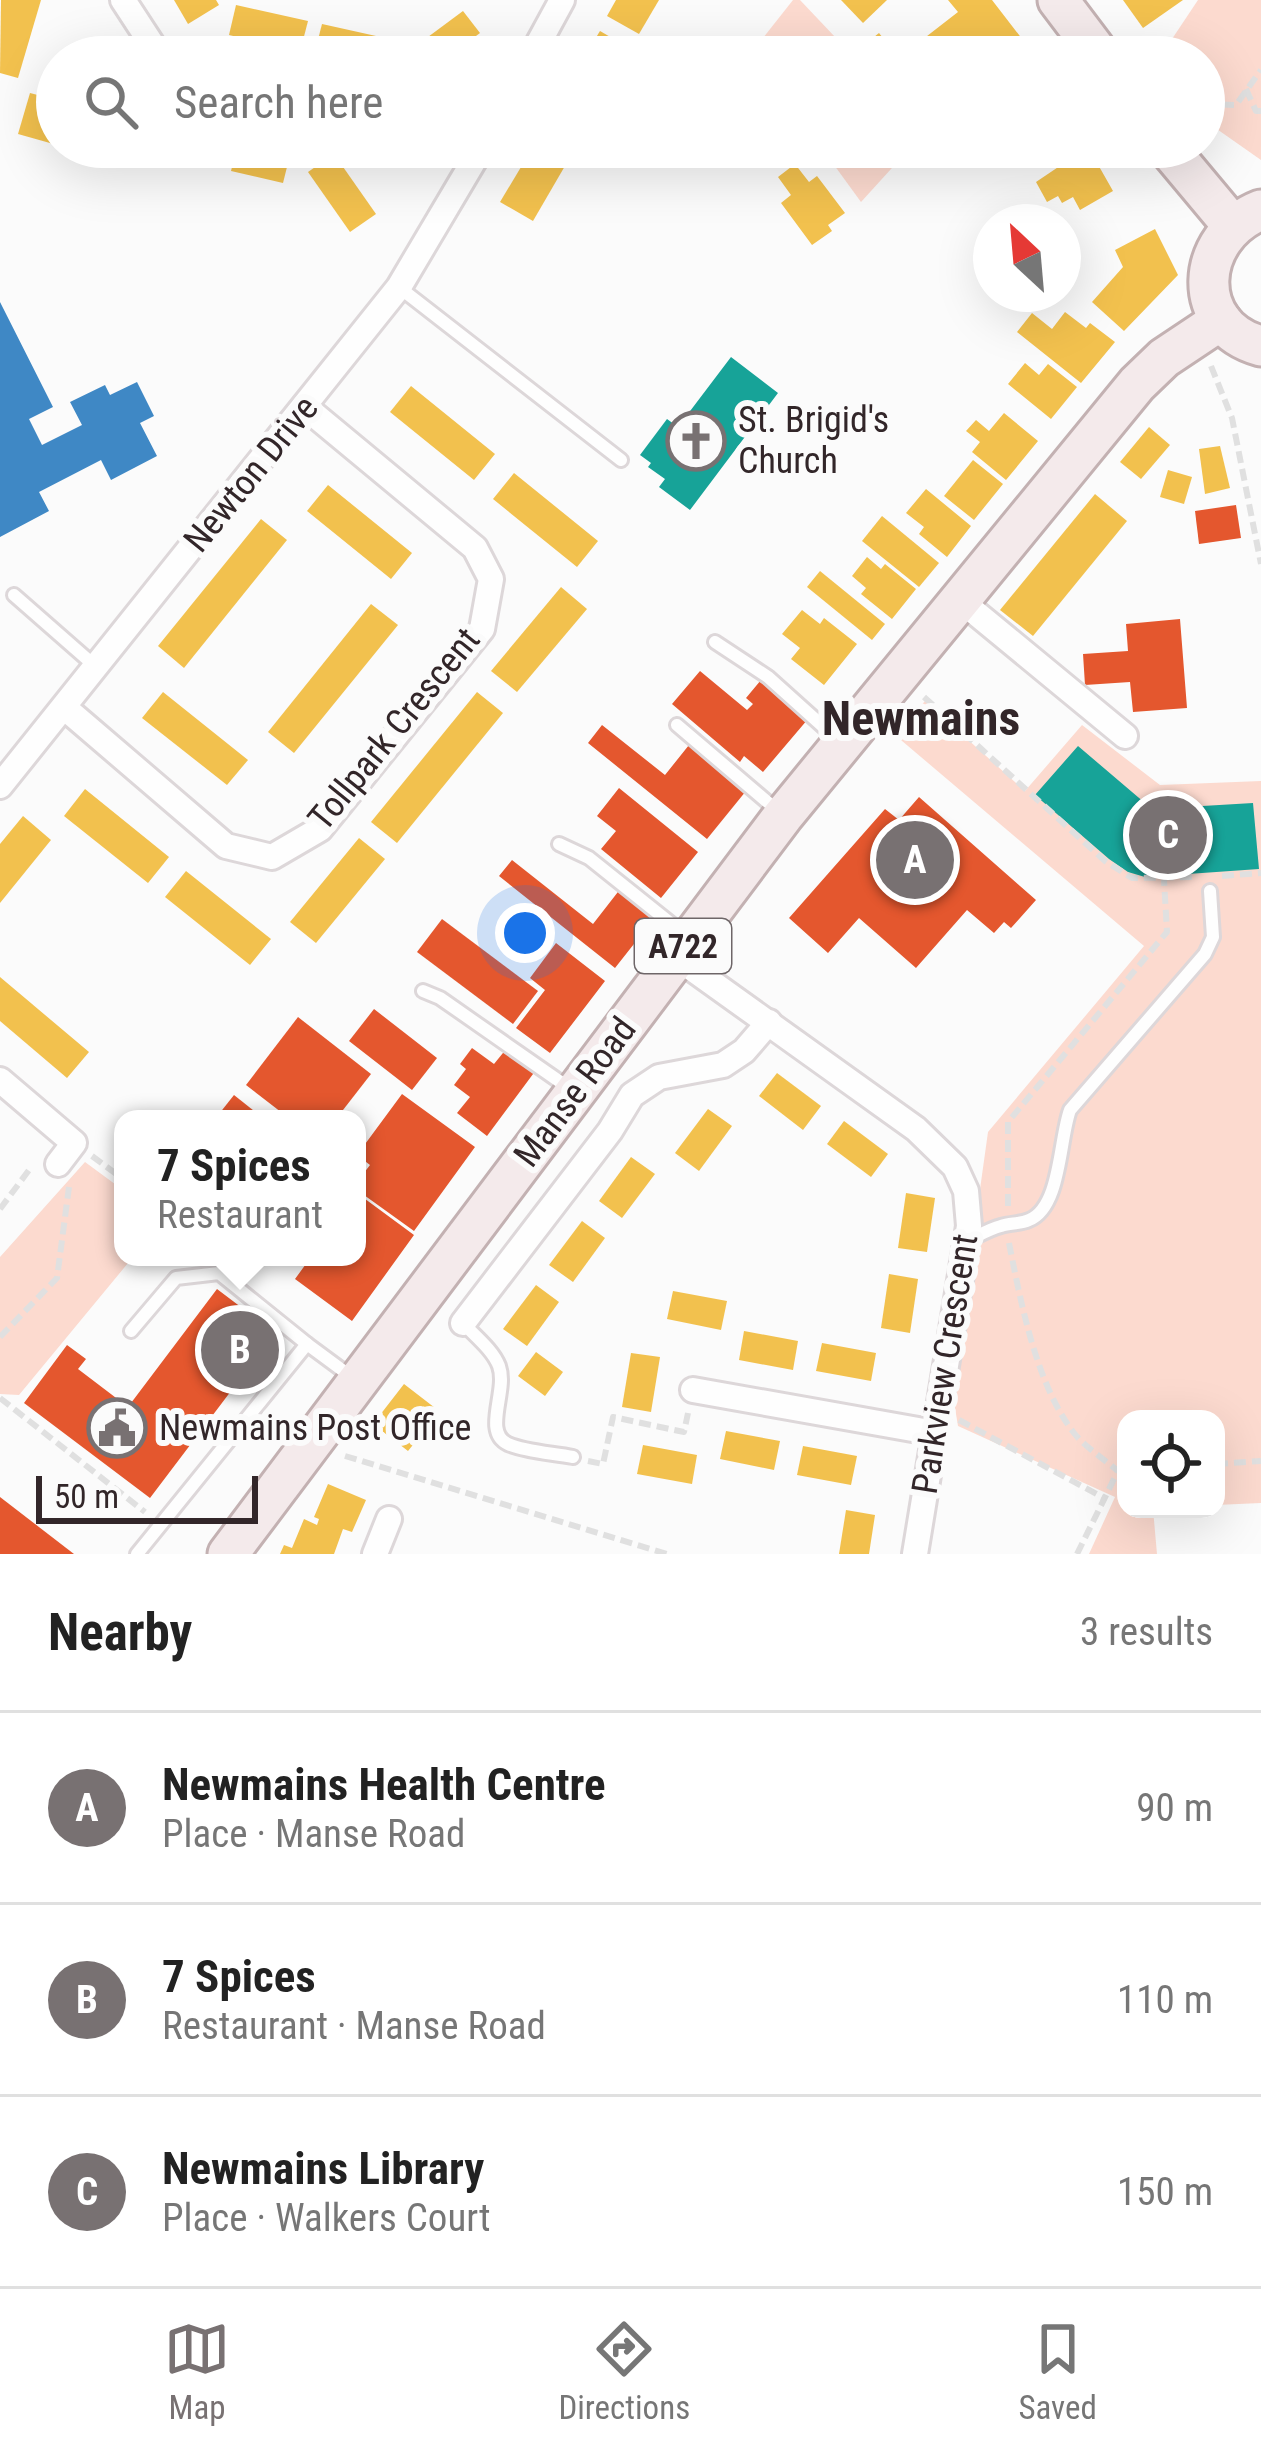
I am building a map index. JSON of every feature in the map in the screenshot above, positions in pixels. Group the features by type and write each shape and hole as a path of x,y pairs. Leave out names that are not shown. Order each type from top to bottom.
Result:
{"main road":[{"path":"1058,0 1086,36"},
{"path":"1191,168 1247,218 1220,240 1210,262 1210,327 1261,346"},
{"name":"Manse Road","path":"228,1554 682,947 842,743 1137,384 1164,358 1210,327"}],"street":[{"path":"123,0 146,36"},
{"path":"542,36 562,0"},
{"name":"Newton Drive","path":"0,786 399,287 470,168"},
{"name":"Tollpark Crescent","path":"64,708 226,846 272,857 320,829 482,629 491,579 475,548 305,407"},
{"path":"960,600 1125,736"},
{"name":"Parkview Crescent","path":"682,947 769,1022 916,1129 955,1167 966,1191 966,1241 915,1554"},
{"path":"464,1323 610,1131 632,1095 659,1077 723,1065 744,1052 769,1022"},
{"path":"0,1080 74,1143 58,1164"},
{"path":"693,1390 937,1421"},
{"path":"375,1554 388,1519"}],"lane":[{"path":"399,287 621,460"},
{"path":"14,595 96,666"},
{"path":"716,642 768,677 842,743"},
{"path":"677,724 784,816"},
{"path":"559,844 589,858 682,947"},
{"path":"966,1241 1029,1220 1044,1210 1052,1194 1070,1109 1205,954 1213,937 1210,891"},
{"path":"423,991 575,1092"},
{"path":"131,1331 176,1278 219,1273 359,1382"},
{"path":"464,1323 498,1361 504,1388 494,1421 496,1433 505,1443 573,1457"},
{"path":"137,1554 307,1344"}],"path":[{"path":"1225,105 1236,105 1261,70"},
{"path":"1246,89 1256,111 1261,111"},
{"path":"1210,327 1261,564"},
{"path":"899,674 1105,861 1132,878 1261,873"},
{"path":"0,1337 57,1278 74,1143 114,1172"},
{"path":"573,1457 603,1464 613,1417 684,1432 693,1390"},
{"path":"0,1398 158,1522"},
{"path":"937,1421 1104,1498"},
{"path":"313,1446 667,1554"},
{"path":"1225,1464 1261,1461"},
{"path":"1077,1554 1117,1473"}],"shaded area":[{"path":"793,0 800,0 834,36 765,36"},
{"path":"1198,0 1261,0 1261,160 1225,135 1225,36 1174,36"},
{"path":"836,168 892,168 861,202"},
{"path":"925,701 1025,791 1082,725 1160,785 1261,781 1261,1503 1225,1505 1225,1410 1117,1410 1117,1518 1154,1518 1157,1554 1089,1554 1115,1497 958,1426 952,1390 988,1132 1144,946 895,735"},
{"path":"85,1162 114,1183 114,1266 126,1266 19,1395 0,1394 0,1257"}],"building: Homes":[{"path":"1,0 41,0 18,78 0,73"},
{"path":"174,0 216,0 219,5 188,24"},
{"path":"616,0 659,0 639,34 607,16"},
{"path":"841,0 887,0 863,23"},
{"path":"948,0 992,0 1020,36 927,36 958,12"},
{"path":"1123,0 1183,0 1143,28"},
{"path":"236,5 308,21 304,36 229,35"},
{"path":"463,11 480,33 476,36 429,36"},
{"path":"322,24 376,36 319,36"},
{"path":"30,93 36,95 36,139 18,134"},
{"path":"232,168 287,168 283,183"},
{"path":"344,168 376,214 350,232 308,172"},
{"path":"520,168 564,168 533,221 500,202"},
{"path":"790,168 798,168 809,182 817,176 845,213 828,225 832,231 812,245 781,203 791,195 778,177"},
{"path":"1057,168 1100,168 1113,191 1081,209 1073,197 1062,203 1058,196 1047,202 1036,182"},
{"path":"1155,229 1178,275 1124,331 1092,302 1123,267 1115,250"},
{"path":"1065,312 1115,342 1081,383 1017,332 1032,313 1052,329"},
{"path":"1025,363 1039,375 1048,364 1077,387 1051,419 1008,384"},
{"path":"411,386 495,454 474,480 390,412"},
{"path":"1004,413 1038,441 1006,480 972,452 980,442 966,431 976,420 989,431"},
{"path":"1149,427 1170,445 1141,479 1120,462"},
{"path":"1220,446 1230,488 1205,494 1199,449"},
{"path":"973,460 1003,484 974,520 944,496"},
{"path":"1168,470 1192,477 1184,504 1160,497"},
{"path":"514,473 598,541 577,567 493,499"},
{"path":"328,485 412,553 391,579 307,511"},
{"path":"926,489 971,526 947,557 919,534 924,527 906,513"},
{"path":"1095,494 1127,521 1033,636 1000,610"},
{"path":"882,516 939,563 919,587 862,541"},
{"path":"261,519 287,540 184,668 158,646"},
{"path":"867,557 881,569 885,564 916,589 892,619 861,594 866,588 852,576"},
{"path":"820,571 885,624 872,640 807,587"},
{"path":"561,587 587,609 517,692 491,671"},
{"path":"371,604 398,625 294,753 268,732"},
{"path":"802,610 820,624 824,618 857,644 824,685 791,659 800,648 782,634"},
{"path":"163,692 248,760 227,785 142,718"},
{"path":"477,692 503,713 397,843 371,822"},
{"path":"85,789 169,857 148,883 64,816"},
{"path":"23,816 51,840 0,903 0,844"},
{"path":"359,838 385,859 316,943 290,922"},
{"path":"186,871 271,939 250,965 165,897"},
{"path":"0,977 89,1052 67,1078 0,1021"},
{"path":"777,1073 821,1106 803,1130 759,1096"},
{"path":"708,1109 732,1126 699,1171 675,1153"},
{"path":"844,1121 888,1154 871,1177 827,1144"},
{"path":"631,1157 655,1174 622,1218 599,1201"},
{"path":"906,1193 935,1198 927,1252 898,1248"},
{"path":"582,1221 605,1238 573,1282 549,1265"},
{"path":"889,1274 918,1279 910,1333 881,1328"},
{"path":"536,1285 559,1302 527,1346 503,1329"},
{"path":"673,1291 727,1301 721,1330 667,1319"},
{"path":"744,1331 798,1341 793,1370 739,1360"},
{"path":"822,1343 876,1353 871,1381 816,1371"},
{"path":"536,1352 563,1372 545,1396 518,1376"},
{"path":"631,1353 660,1357 651,1412 622,1407"},
{"path":"404,1384 439,1411 436,1415 450,1427 438,1442 424,1431 408,1451 373,1424"},
{"path":"726,1431 780,1441 774,1470 720,1459"},
{"path":"643,1445 697,1455 692,1484 637,1474"},
{"path":"803,1446 857,1456 851,1485 797,1475"},
{"path":"328,1484 366,1500 352,1532 343,1529 334,1554 280,1554 284,1545 292,1548 304,1519 317,1525 319,1519 314,1517"},
{"path":"846,1510 875,1515 869,1554 839,1554"}],"building: Shops":[{"path":"1236,505 1241,538 1199,544 1195,511"},
{"path":"1180,619 1187,708 1133,712 1130,682 1085,685 1083,654 1128,651 1126,624"},
{"path":"700,671 747,710 753,704 746,698 761,680 808,719 763,772 744,756 740,762 672,704"},
{"path":"602,725 665,775 689,745 746,791 707,839 588,743"},
{"path":"619,788 698,852 661,898 601,849 616,831 597,816"},
{"path":"919,797 1036,900 1011,928 1004,922 994,933 967,910 916,968 859,918 828,953 789,918 885,809 899,820"},
{"path":"512,860 593,924 621,888 656,916 615,968 499,876"},
{"path":"442,919 538,991 513,1024 417,952"},
{"path":"556,943 605,981 550,1053 516,1028 545,990 530,978"},
{"path":"374,1009 437,1058 412,1090 349,1041"},
{"path":"298,1017 371,1074 343,1110 278,1110 246,1085"},
{"path":"472,1048 494,1064 507,1048 536,1070 487,1136 457,1113 470,1097 454,1085 466,1069 460,1064"},
{"path":"402,1094 475,1147 414,1231 366,1196 370,1165 366,1143"},
{"path":"234,1095 253,1110 222,1110"},
{"path":"366,1200 414,1235 352,1321 295,1279 304,1266 366,1266"},
{"path":"217,1289 275,1333 150,1498 24,1403 67,1345 86,1359 78,1369 128,1407"},
{"path":"0,1497 74,1554 0,1554"}],"building: Schools":[{"path":"0,302 53,407 29,419 42,445 82,425 70,402 105,385 110,395 137,382 154,416 140,423 157,456 111,480 101,460 39,492 49,511 0,537"}],"building: Public":[{"name":"St. Brigid's Church","path":"731,357 778,393 690,510 659,487 665,479 640,455 667,419 678,427"},
{"path":"1078,746 1152,809 1253,803 1259,869 1145,877 1128,872 1035,795"}],"place":[{"name":"St. Brigid's Church","path":"696,441"},
{"name":"Newmains Library","path":"1168,835"},
{"name":"Newmains Health Centre","path":"915,860"},
{"name":"7 Spices","path":"240,1350"},
{"name":"Newmains Post Office","path":"117,1428"}],"district":[{"name":"Newmains","path":"921,718"}]}
